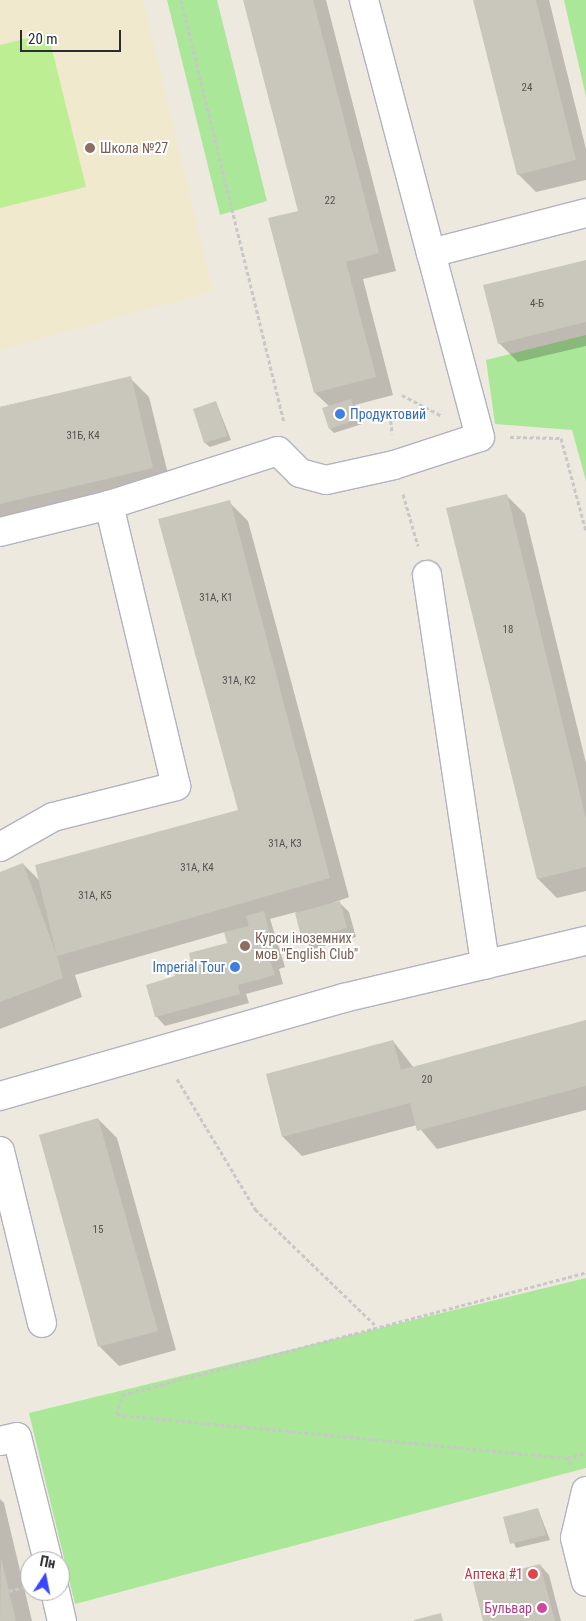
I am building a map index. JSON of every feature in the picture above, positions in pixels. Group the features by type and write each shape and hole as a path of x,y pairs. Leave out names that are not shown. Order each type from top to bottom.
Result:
{"street":[{"path":"0,532 109,505 278,451 300,473 326,480 394,465 480,437 364,0"},
{"path":"431,253 586,213"},
{"path":"0,847 53,817 176,786 109,505"},
{"path":"427,575 485,965"},
{"path":"0,1096 160,1050 586,940"},
{"path":"0,1151 42,1323"},
{"path":"0,1441 17,1437 46,1551"},
{"path":"581,1481 574,1538 586,1582"},
{"path":"57,1601 62,1621"}],"path":[{"path":"181,0 285,411 284,428"},
{"path":"480,437 561,438 586,531"},
{"path":"394,465 427,575"},
{"path":"160,1050 255,1209 376,1325"},
{"path":"586,1272 376,1325 122,1395 117,1416 567,1458 586,1453"},
{"path":"567,1458 581,1481"},
{"path":"9,1592 20,1589"}],"shaded area":[{"name":"Школа №27","path":"0,0 143,0 213,291 0,350"}],"green space":[{"path":"167,0 217,0 267,201 220,215"},
{"path":"564,0 586,0 586,97"},
{"path":"48,33 86,187 0,208 0,45"},
{"path":"586,335 586,481 572,430 495,424 486,360"},
{"path":"586,1278 586,1468 75,1604 70,1583 70,1551 62,1551 29,1413"}],"building":[{"path":"243,0 313,0 379,253 346,262 376,377 314,393 268,218 298,211"},
{"path":"473,0 536,0 576,160 517,175"},
{"path":"586,260 586,322 498,344 483,285"},
{"path":"131,376 153,468 0,504 0,407"},
{"name":"Продуктовий","path":"351,399 358,419 329,429 322,408"},
{"path":"216,401 227,436 204,443 193,409"},
{"path":"507,494 586,819 586,867 537,879 446,508"},
{"path":"230,500 330,878 57,956 35,865 238,810 158,519"},
{"path":"23,863 57,956 63,978 0,1002 0,872"},
{"path":"340,901 347,928 302,940 295,913"},
{"path":"264,911 276,958 270,960 275,975 238,985 240,994 155,1017 146,985 175,976 173,968 191,963 189,953 227,943 224,932 249,926 246,916"},
{"path":"586,1020 586,1086 417,1131 410,1103 282,1137 266,1074 393,1040 401,1070"},
{"path":"98,1118 158,1331 98,1347 39,1135"},
{"path":"538,1508 546,1535 510,1544 503,1517"},
{"path":"1,1558 9,1591 16,1621 0,1621"},
{"path":"540,1564 555,1621 483,1621 473,1582"},
{"path":"441,1613 443,1621 414,1621 414,1620"}],"place":[{"name":"Школа №27","path":"90,148"},
{"name":"Продуктовий","path":"340,414"},
{"name":"Курси іноземних мов \"English Club\"","path":"245,946"},
{"name":"Imperial Tour","path":"235,967"},
{"name":"Аптека #1","path":"533,1574"},
{"name":"Бульвар","path":"542,1608"}]}
